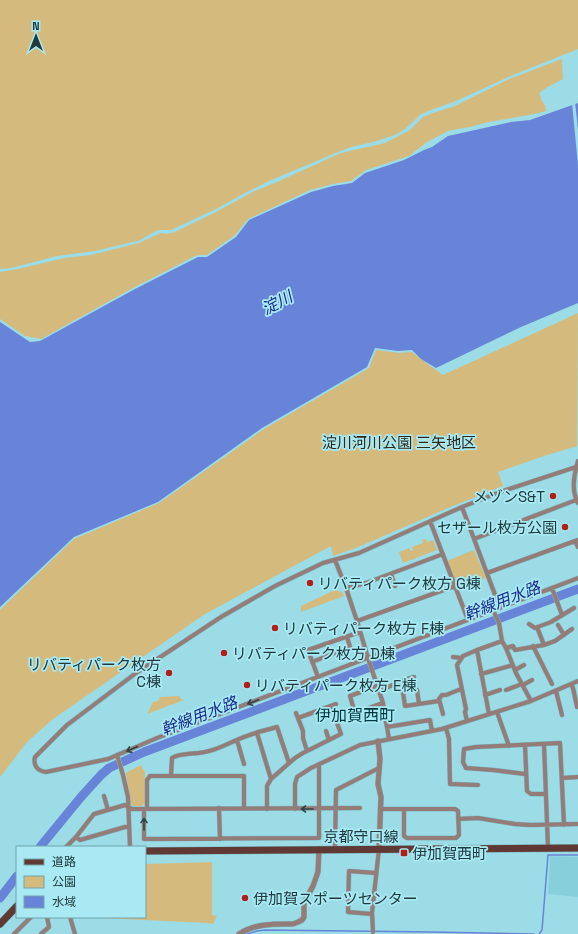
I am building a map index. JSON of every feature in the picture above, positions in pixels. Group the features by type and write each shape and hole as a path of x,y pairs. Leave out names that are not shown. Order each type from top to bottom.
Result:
{"main road":[{"name":"京都守口線","path":"146,851 578,848"},
{"path":"0,924 16,907"}],"street":[{"path":"474,539 577,502 574,491 574,480 578,461"},
{"path":"576,467 500,492 462,507 359,553 323,563 275,586 221,618 136,673 67,725 35,757 34,761 36,768 41,772 46,772 108,759 157,738 578,578"},
{"path":"462,507 500,608"},
{"path":"430,521 468,620"},
{"path":"487,573 577,540 578,548"},
{"path":"346,588 366,583 443,554"},
{"path":"335,560 346,588 383,703 389,739"},
{"path":"391,574 395,586"},
{"path":"357,621 455,586"},
{"path":"552,588 562,615"},
{"path":"529,624 535,628 551,622 574,608"},
{"path":"493,610 499,623 502,641 531,701"},
{"path":"558,624 564,635"},
{"path":"537,627 544,645"},
{"path":"506,648 513,646 515,650 544,645 555,641 572,629"},
{"path":"318,677 308,650 360,632"},
{"path":"312,662 350,647 347,637"},
{"path":"467,721 464,712 466,709 457,665 463,656 502,641"},
{"path":"533,646 552,684"},
{"path":"477,650 489,714"},
{"path":"453,658 461,658"},
{"path":"537,667 542,664"},
{"path":"515,670 524,665"},
{"path":"481,674 510,666"},
{"path":"379,691 414,677"},
{"path":"506,690 523,685 532,680"},
{"path":"295,808 295,784 298,777 311,768 360,745 446,728 531,701 578,681"},
{"path":"400,682 405,706 439,701"},
{"path":"571,684 577,707"},
{"path":"377,686 350,696 356,713 383,703"},
{"path":"443,714 439,699 442,695 446,695 461,689"},
{"path":"417,690 419,704"},
{"path":"485,695 500,690"},
{"path":"556,691 562,715"},
{"path":"267,808 267,786 271,779 289,763 307,751 341,734 333,705 297,715 303,731 303,738 307,751"},
{"path":"497,712 509,746"},
{"path":"387,727 430,720 432,731"},
{"path":"171,776 172,758 175,756 181,754 198,754 210,751 237,740 277,727 289,763"},
{"path":"446,728 449,739 450,784 478,785"},
{"path":"326,731 329,740"},
{"path":"257,733 266,769 271,779"},
{"path":"237,740 244,764"},
{"path":"373,932 372,914 379,849 381,797 378,784 380,759 378,741"},
{"path":"525,774 466,768 463,762 464,749 476,747 560,743 564,825"},
{"path":"544,744 548,848"},
{"path":"525,745 525,774 527,791 532,794 546,794"},
{"path":"118,755 128,797 130,846"},
{"path":"242,756 247,755"},
{"path":"244,808 244,776 150,776 147,780 144,839 319,838 319,764"},
{"path":"335,849 336,790 379,768"},
{"path":"562,778 578,777"},
{"path":"104,796 108,810"},
{"path":"67,846 76,838 94,814 125,805 132,809 360,808"},
{"path":"219,808 220,839"},
{"path":"380,809 404,809 455,809 458,811 459,835 456,838 407,838 404,836 404,809"},
{"path":"458,819 478,818 515,824 578,824"},
{"path":"76,838 80,840 128,827"},
{"path":"239,934 250,928 258,926 293,924 302,920 304,917 304,903 313,886 318,872 319,849"},
{"path":"372,914 348,912 349,871 376,873"},
{"path":"14,934 30,918"},
{"path":"40,934 48,927 47,918"},
{"path":"70,918 75,934"}],"shaded area":[{"path":"550,856 578,857 578,897 548,894"}],"green space":[{"path":"0,0 578,0 578,49 513,75 456,101 428,111 420,115 405,129 395,135 351,147 269,181 218,208 171,230 158,230 138,241 95,251 57,256 11,268 0,269"},
{"path":"562,59 563,79 539,93 545,105 546,111 448,131 427,142 409,156 366,170 351,181 310,190 248,219 235,235 207,255 195,256 133,288 41,339 25,336 0,319 0,272 65,258 91,255 139,243 161,233 167,234 175,232 253,192 341,153 385,143 410,130 423,117 455,106 507,80"},
{"name":"淀川河川公園 三矢地区","path":"578,313 577,446 498,472 503,486 356,548 333,556 331,546 205,614 53,719 27,742 0,777 0,610 74,539 159,503 264,429 369,368 376,350 399,353 412,352 443,375"},
{"path":"426,539 427,542 433,540 437,550 403,563 399,552 409,548 411,551 413,550 412,547 423,543 422,540"},
{"path":"474,550 486,578 458,589 447,561"},
{"path":"335,590 342,592 344,596 301,612 301,606"},
{"path":"179,696 184,700 147,714 153,702 158,701 160,697"},
{"path":"141,765 145,773 145,803 142,806 133,806 131,804 126,773"},
{"path":"212,862 212,915 217,916 213,924 103,918 146,918 146,864"}],"water":[{"name":"淀川","path":"578,103 578,303 521,327 436,368 421,359 412,350 398,351 375,348 367,367 262,428 158,502 74,537 0,607 0,322 30,342 40,341 135,289 198,257 207,257 236,237 249,220 311,192 352,183 365,173 404,160 432,147 448,136 511,122 530,120"}],"pier":[{"path":"575,102 578,130 578,165 572,103"}],"waterway":[{"name":"幹線用水路","path":"41,846 81,797 109,768 144,752 578,589"},
{"path":"539,934 542,930 548,855 578,855"},
{"name":"幹線用水路","path":"0,898 16,877"},
{"path":"247,934 265,930 534,934"}],"place":[{"name":"メゾンS&T","path":"553,496"},
{"name":"セザール枚方公園","path":"565,527"},
{"name":"リバティパーク枚方 G棟","path":"310,583"},
{"name":"リバティパーク枚方 F棟","path":"275,628"},
{"name":"リバティパーク枚方 D棟","path":"224,653"},
{"name":"リバティパーク枚方 C棟","path":"169,673"},
{"name":"リバティパーク枚方 E棟","path":"247,685"},
{"name":"伊加賀西町","path":"404,853"},
{"name":"伊加賀スポーツセンター","path":"245,898"}],"district":[{"name":"伊加賀西町","path":"355,715"}]}
